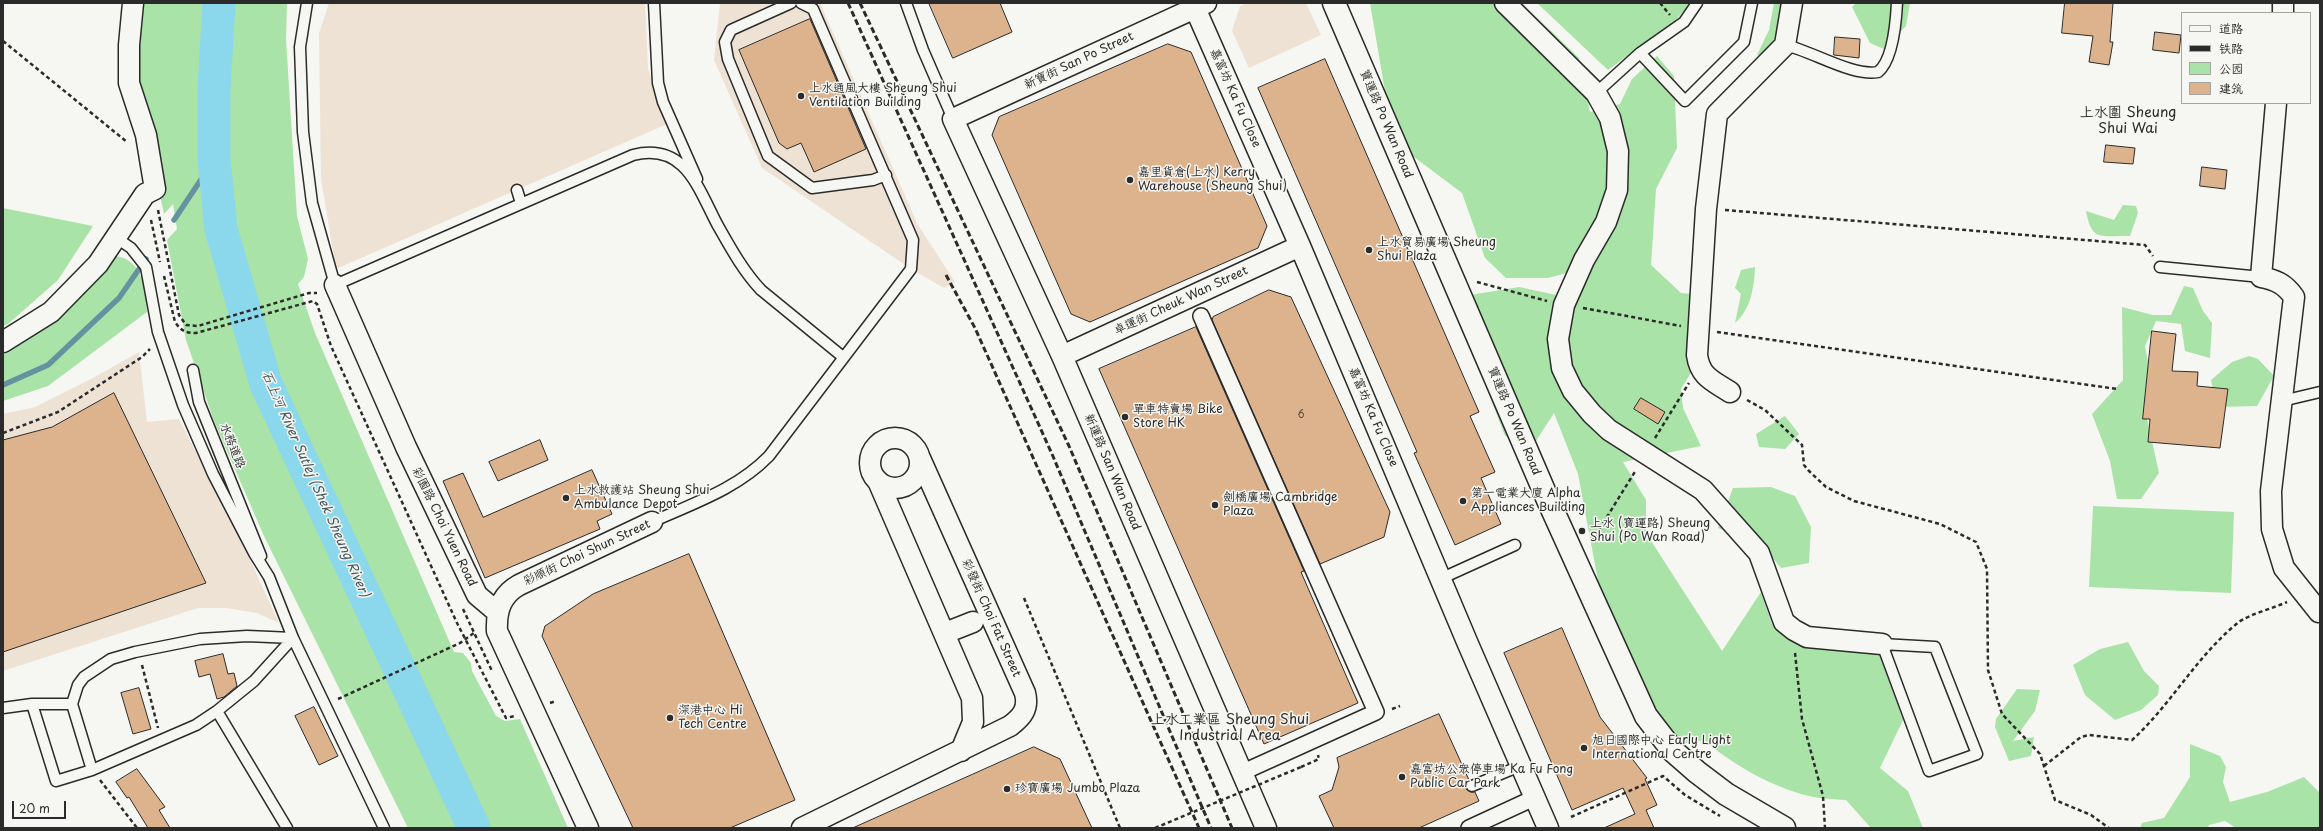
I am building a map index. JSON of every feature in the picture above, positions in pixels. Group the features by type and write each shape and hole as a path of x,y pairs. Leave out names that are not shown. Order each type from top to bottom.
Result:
{"street":[{"path":"3,342 51,312 98,264 123,243 150,192 146,135 129,83 129,45 133,3"},
{"name":"寶運路 Po Wan Road","path":"1334,3 1545,493 1646,716 1673,751 1697,772 1726,794 1784,828"},
{"path":"1505,3 1596,93 1610,118 1618,151 1617,190 1606,222 1584,260 1564,305 1558,339 1562,368 1573,391 1592,414 1609,430 1702,490 1758,553 1784,622 1794,630 1807,637 1882,644"},
{"path":"1730,392 1705,376 1698,367 1697,355 1706,208 1716,114 1785,44 1792,3"},
{"name":"新寶街 San Po Street","path":"953,119 1200,5"},
{"name":"嘉富坊 Ka Fu Close","path":"1200,5 1440,579 1548,828"},
{"path":"2276,104 2261,277 2274,279 2288,288 2294,296 2271,491 2272,529 2284,568 2319,612"},
{"name":"新運路 San Wan Road","path":"953,119 1062,356 1266,828"},
{"name":"卓運街 Cheuk Wan Street","path":"1062,356 1300,246"},
{"name":"彩園路 Choi Yuen Road","path":"335,284 406,447 477,595 497,612"},
{"path":"1201,316 1376,712 1241,773"},
{"name":"彩發街 Choi Fat Street","path":"802,828 828,823 1010,726 1020,718 1027,703 1022,686 919,456 910,443 902,439 890,439 879,444 874,450 870,466 878,481 968,687 974,710 973,722 961,751"},
{"path":"878,481 893,488 908,485 919,472 919,456"},
{"name":"彩順街 Choi Shun Street","path":"497,612 510,590 652,522"},
{"path":"497,612 497,631 588,828"},
{"path":"945,633 973,622"},
{"path":"1469,828 1534,798"}],"lane":[{"path":"308,3 300,47 305,147 312,203 335,284 633,155 644,152 671,158 690,175 701,188"},
{"path":"654,3 658,83 664,102 717,223 751,280 761,290 843,357"},
{"path":"790,3 731,30 725,42 728,59 768,156 812,188 873,180 886,175"},
{"name":"彩順街 Choi Shun Street","path":"652,522 738,483 753,472 769,456 843,357 911,270 913,240 813,9 801,3"},
{"path":"906,3 923,50 953,119"},
{"path":"1596,93 1640,53 1684,22 1697,3"},
{"path":"1640,53 1685,101 1744,42 1752,3"},
{"path":"1785,44 1856,71 1870,74 1878,72 1886,63 1889,53 1896,22 1898,3"},
{"path":"517,190 521,203"},
{"path":"123,243 146,267 158,332 183,405 213,474 268,577 293,638 384,828"},
{"path":"2160,267 2261,277"},
{"name":"水務道路","path":"193,370 200,402 252,530 268,577"},
{"path":"2282,401 2320,392"},
{"path":"1440,579 1515,545"},
{"path":"92,770 72,704 78,684 84,677 111,659 138,651 200,639 247,636 293,638"},
{"path":"32,704 56,781 92,770 196,725 218,711 254,681 293,638"},
{"path":"1882,644 1935,647 1977,754 1929,771 1882,644"},
{"path":"3,708 32,704 72,704"},
{"path":"218,711 286,828"},
{"path":"1472,786 1520,766"}],"path":[{"path":"1660,3 1675,22"},
{"path":"3,41 129,144"},
{"path":"150,192 179,315 182,322 191,327 309,293"},
{"path":"150,192 161,265"},
{"path":"1706,208 2145,245"},
{"path":"163,272 175,322 179,328 188,333 196,333 313,301 317,304 331,346 396,492 466,639 506,718 514,716"},
{"path":"1475,282 1564,305 1699,330 2117,390"},
{"path":"3,433 41,420 81,398 142,357 150,349 158,332"},
{"path":"1730,392 1766,410 1797,440 1802,445 1804,465 1826,487 1854,501 1940,524 1976,542 1987,569 1988,670 2002,714 2040,754 2055,800 2091,815 2108,828"},
{"path":"2044,766 2081,737 2089,735 2132,740 2151,722 2206,654 2240,621 2304,595"},
{"path":"1024,598 1120,828"},
{"path":"1794,630 1802,719 1823,796 1825,828"},
{"path":"335,701 460,643 474,633"},
{"path":"138,651 159,730"},
{"path":"546,696 550,703"},
{"path":"1155,828 1301,767"},
{"path":"92,770 136,828"},
{"path":"1571,817 1663,776 1685,795 1723,818"}],"shaded area":[{"path":"329,3 645,3 648,68 667,124 336,269 321,179 319,33"},
{"name":"上水通風大樓 Sheung Shui Ventilation Building","path":"720,3 820,3 918,225 955,282 944,288 911,269 762,168 714,60"},
{"path":"1247,3 1306,3 1321,35 1249,68 1232,31 1240,6"},
{"path":"139,352 147,422 179,419 240,538 279,623 257,613 226,608 198,608 3,671 3,414 35,407 91,379"}],"green space":[{"path":"141,3 287,3 286,39 297,216 308,259 304,277 298,284 315,333 454,652 463,653 471,663 472,671 496,716 505,721 520,719 568,828 408,828 264,536 214,421 186,340 167,240 177,229 173,204 164,214 136,83"},
{"path":"1370,3 1522,3 1579,58 1590,112 1620,104 1632,79 1657,56 1674,76 1677,148 1656,189 1651,265 1681,293 1693,294 1692,371 1681,389 1683,408 1701,446 1623,462 1646,500 1646,533 1722,651 1761,592 1772,624 1817,641 1871,648 1880,656 1903,720 1880,768 1908,791 1923,828 1871,828 1846,800 1814,797 1781,787 1740,766 1704,740 1680,744 1673,765 1602,602 1578,474 1554,413 1536,441 1505,436 1452,298 1519,287 1566,297 1585,268 1548,278 1506,278 1485,258 1462,193 1406,151 1388,109"},
{"path":"1537,3 1690,3 1675,21 1608,70"},
{"path":"1774,3 1798,3 1796,41 1773,56 1757,55 1769,30"},
{"path":"1856,3 1910,3 1906,26 1884,49 1870,43 1852,7"},
{"path":"2123,205 2136,206 2138,213 2130,236 2105,236 2095,233 2088,221 2086,211 2114,220"},
{"path":"3,208 93,226 58,280 8,324 3,326"},
{"path":"115,256 124,258 132,263 137,269 144,285 147,312 48,386 3,401 3,351"},
{"path":"1755,267 1751,298 1745,311 1735,323 1741,294 1735,288 1741,270"},
{"path":"2184,286 2193,288 2203,311 2212,323 2210,358 2185,351 2181,324 2156,321 2145,346 2151,378 2146,414 2159,473 2141,499 2117,499 2110,461 2092,414 2123,380 2122,307 2153,315 2171,315"},
{"path":"2249,356 2258,359 2274,376 2257,406 2217,407 2211,380 2232,362"},
{"path":"1785,416 1799,434 1785,449 1759,447 1756,434"},
{"path":"1771,487 1795,496 1811,527 1809,563 1781,568 1762,545 1718,528 1733,488"},
{"path":"2093,506 2234,512 2231,593 2089,587"},
{"path":"2128,642 2144,671 2159,686 2158,695 2141,710 2115,720 2085,695 2073,665 2100,649"},
{"path":"2017,689 2040,690 2035,711 2013,741 2034,737 2031,756 2009,761 1995,727 1996,719"},
{"path":"2190,744 2220,756 2226,767 2223,782 2230,802 2267,792 2304,777 2320,793 2320,828 2236,828 2225,821 2209,825 2208,828 2140,828 2142,823 2164,818 2190,777"}],"building":[{"path":"929,3 1000,3 1012,32 953,58"},
{"path":"2065,3 2113,3 2110,42 2113,42 2109,65 2089,62 2093,36 2062,33"},
{"name":"上水通風大樓 Sheung Shui Ventilation Building","path":"810,19 866,149 814,172 801,143 787,149 779,143 739,50"},
{"path":"2155,32 2181,35 2179,53 2153,50"},
{"path":"1835,37 1860,39 1859,58 1834,55"},
{"name":"嘉里貨倉(上水) Kerry Warehouse (Sheung Shui)","path":"1168,44 1191,52 1267,226 1258,248 1090,322 1071,314 992,135 999,117"},
{"name":"上水貿易廣場 Sheung Shui Plaza","path":"1325,59 1479,412 1470,416 1495,472 1481,478 1501,524 1455,545 1414,453 1417,452 1258,88"},
{"path":"2106,145 2135,148 2133,164 2104,162"},
{"path":"2202,167 2227,170 2225,189 2200,186"},
{"path":"1269,290 1291,297 1390,512 1384,537 1320,564 1212,320 1213,317"},
{"name":"劍橋廣場 Cambridge Plaza","path":"1196,327 1304,571 1301,572 1358,703 1264,744 1099,369"},
{"path":"2152,331 2176,334 2172,371 2198,372 2197,386 2228,389 2220,448 2148,442 2150,419 2143,419"},
{"path":"114,393 206,583 3,652 3,440 52,427"},
{"path":"1641,398 1665,412 1658,424 1634,409"},
{"path":"540,440 548,460 498,481 489,462"},
{"name":"上水救護站 Sheung Shui Ambulance Depot","path":"592,470 612,514 597,521 600,529 485,578 443,481 463,473 483,517"},
{"name":"深港中心 Hi Tech Centre","path":"689,554 795,800 730,828 633,828 542,636 545,626 593,594"},
{"name":"旭日國際中心 Early Light International Centre","path":"1562,628 1600,717 1647,778 1645,779 1657,805 1646,810 1654,828 1604,828 1635,814 1623,788 1572,810 1504,653"},
{"path":"223,654 228,674 234,673 237,686 224,697 217,699 210,674 199,677 195,661"},
{"path":"139,688 151,729 133,734 121,693"},
{"path":"314,707 338,756 319,765 295,716"},
{"name":"嘉富坊公衆停車場 Ka Fu Fong Public Car Park","path":"1439,714 1469,780 1466,785 1466,789 1471,792 1475,792 1479,801 1419,828 1334,828 1319,796 1332,790 1339,767 1337,758"},
{"name":"珍寶廣場 Jumbo Plaza","path":"1034,747 1060,759 1092,828 853,828"},
{"path":"137,769 165,807 159,810 170,828 148,828 129,797 127,798 116,782"}],"waterway":[{"name":"石上河 River Sutlej (Shek Sheung River)","path":"219,3 214,88 214,160 221,229 266,384 474,828"},
{"path":"174,220 214,160"},
{"path":"3,385 48,365 119,298 146,259"}],"railway":[{"path":"848,3 1052,454 1211,828"},
{"path":"860,3 1069,446 1232,828"},
{"path":"946,275 975,328 1199,828"}],"place":[{"name":"上水通風大樓 Sheung Shui Ventilation Building","path":"801,96"},
{"name":"嘉里貨倉(上水) Kerry Warehouse (Sheung Shui)","path":"1130,180"},
{"name":"上水貿易廣場 Sheung Shui Plaza","path":"1369,250"},
{"name":"單車特賣場 Bike Store HK","path":"1125,417"},
{"name":"上水救護站 Sheung Shui Ambulance Depot","path":"566,498"},
{"name":"第一電業大廈 Alpha Appliances Building","path":"1463,501"},
{"name":"劍橋廣場 Cambridge Plaza","path":"1215,505"},
{"name":"上水 (寶運路) Sheung Shui (Po Wan Road)","path":"1582,531"},
{"name":"深港中心 Hi Tech Centre","path":"670,718"},
{"name":"旭日國際中心 Early Light International Centre","path":"1584,748"},
{"name":"嘉富坊公衆停車場 Ka Fu Fong Public Car Park","path":"1402,777"},
{"name":"珍寶廣場 Jumbo Plaza","path":"1007,789"}],"district":[{"name":"上水圍 Sheung Shui Wai","path":"2128,122"},
{"name":"上水工業區 Sheung Shui Industrial Area","path":"1230,728"}]}
